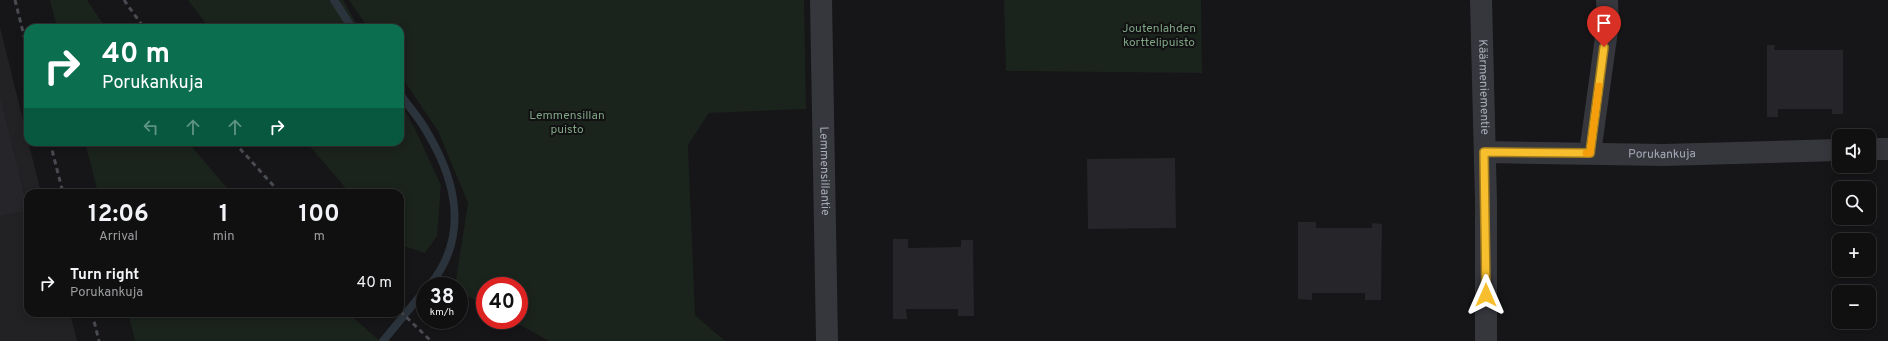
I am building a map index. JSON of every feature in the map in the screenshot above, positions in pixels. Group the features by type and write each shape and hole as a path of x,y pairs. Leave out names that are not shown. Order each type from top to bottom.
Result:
{"street":[{"name":"Lemmensillantie","path":"821,0 827,341"},
{"name":"Käärmeniementie","path":"1481,0 1486,341"},
{"path":"1590,153 1608,23 1607,0"},
{"path":"1876,149 1888,149"},
{"name":"Porukankuja","path":"1484,152 1664,155 1832,150"}],"shaded area":[{"path":"0,27 24,124 24,146 29,146 40,189 24,189 24,317 71,317 77,341 0,341"}],"green space":[{"path":"50,0 87,0 103,24 56,24"},
{"path":"188,0 343,0 357,24 206,24"},
{"name":"Lemmensillan puisto","path":"349,0 804,0 806,109 709,113 688,145 695,315 725,341 549,341 527,329 528,277 476,277 476,301 468,296 468,277 456,277 468,203 438,131 404,81 404,24 365,24"},
{"name":"Joutenlahden korttelipuisto","path":"1004,0 1201,0 1202,73 1006,71"},
{"path":"404,109 441,185 437,236 425,253 404,246 404,189 347,189 309,146 404,146"},
{"path":"86,146 191,146 228,189 97,189"},
{"path":"129,317 353,317 380,341 135,341"}],"building":[{"path":"1767,45 1775,45 1774,50 1843,50 1843,114 1832,114 1832,109 1778,109 1778,117 1767,117"},
{"path":"0,97 24,194 24,211 0,216"},
{"path":"1175,158 1176,228 1088,229 1087,159"},
{"path":"1298,222 1316,222 1316,228 1372,228 1372,223 1382,224 1381,300 1365,300 1365,293 1312,293 1312,300 1298,299"},
{"path":"893,239 908,239 908,248 961,247 961,240 973,240 974,316 958,316 958,309 906,309 907,319 893,319"}],"waterway":[{"path":"334,0 349,24"},
{"path":"404,99 421,122 437,151 446,170 451,190 454,210 454,229 450,249 442,268 436,277"},
{"path":"404,316 416,301"},
{"path":"383,341 403,317"}],"railway":[{"path":"15,0 24,36"},
{"path":"124,0 141,24"},
{"path":"51,146 62,189"},
{"path":"238,146 276,189"},
{"path":"404,315 431,341"},
{"path":"93,317 99,341"}],"slow traffic":[{"path":"1586,153 1590,153 1599,86"}],"route":[{"path":"1486,295 1486,202 1484,152 1519,151 1590,153 1604,47"}]}
